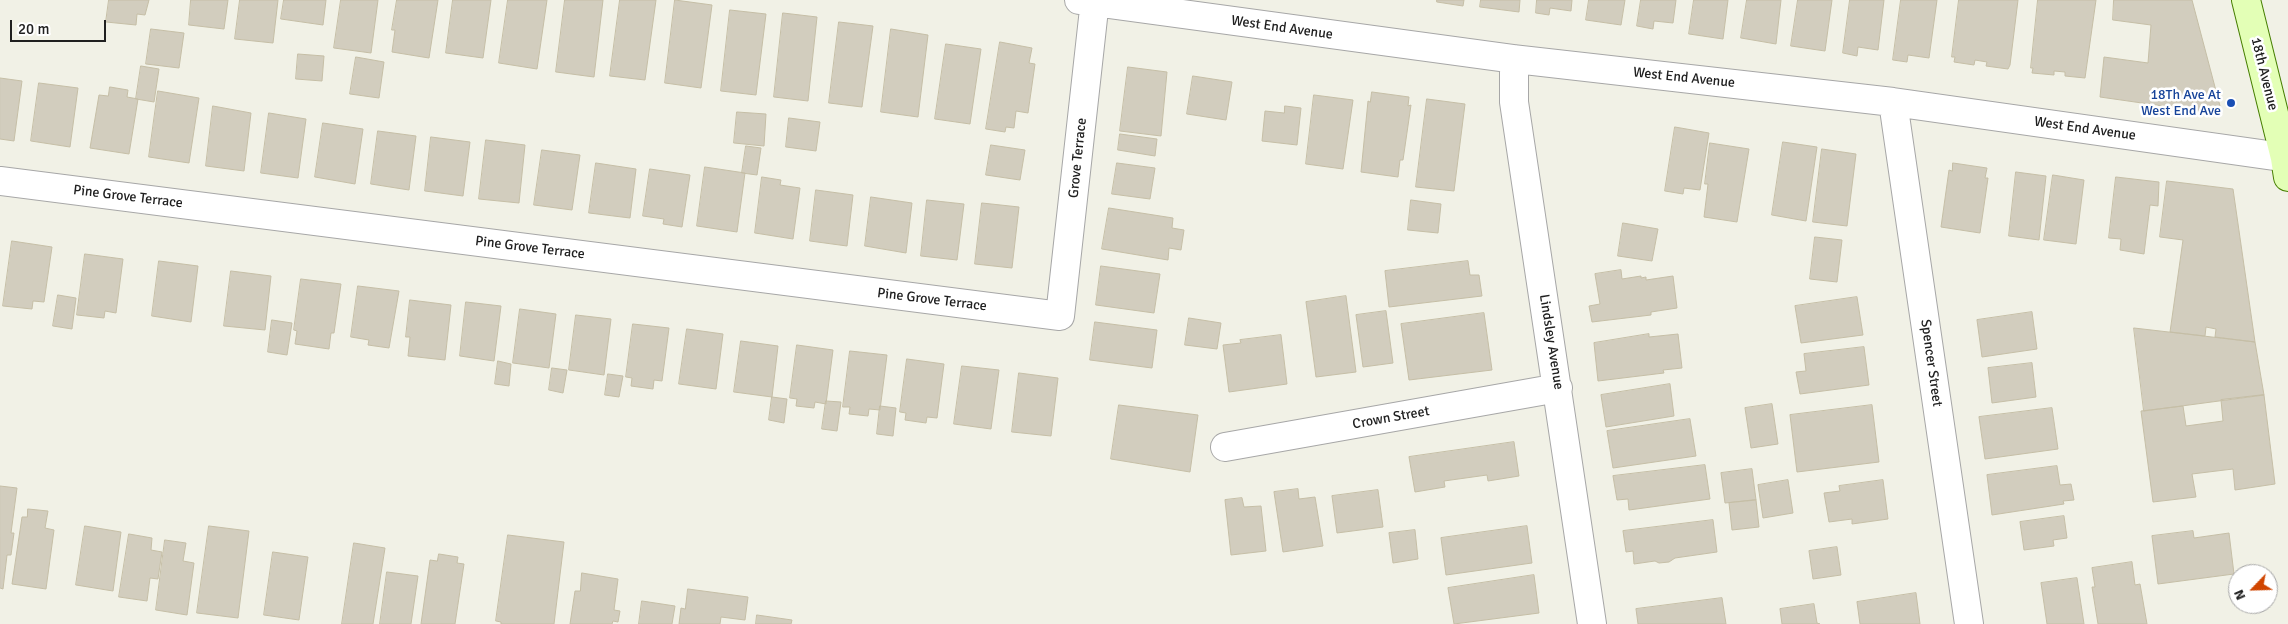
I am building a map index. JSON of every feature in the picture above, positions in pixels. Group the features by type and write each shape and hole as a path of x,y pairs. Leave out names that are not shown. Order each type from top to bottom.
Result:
{"main road":[{"name":"18th Avenue","path":"2246,0 2287,164"}],"street":[{"name":"West End Avenue","path":"1089,1 1514,59 1893,102 2287,164"},
{"name":"Grove Terrace","path":"1060,316 1089,1"},
{"name":"Lindsley Avenue","path":"1514,59 1514,102 1592,624"},
{"name":"Spencer Street","path":"1893,102 1969,624"},
{"name":"Pine Grove Terrace","path":"0,180 1060,316"},
{"name":"Crown Street","path":"1225,447 1558,388"}],"building":[{"path":"109,0 149,0 145,15 137,14 136,25 106,22"},
{"path":"191,0 228,0 224,29 189,25"},
{"path":"240,0 278,0 273,43 235,39"},
{"path":"284,0 326,0 323,25 281,19"},
{"path":"341,0 378,0 371,53 334,48"},
{"path":"397,0 438,0 429,58 392,52 395,30 392,30"},
{"path":"453,0 491,0 483,58 446,53"},
{"path":"508,0 547,0 537,69 499,63"},
{"path":"565,0 603,0 594,77 556,72"},
{"path":"620,0 656,0 645,80 610,76"},
{"path":"675,0 712,5 701,88 665,83"},
{"path":"1437,0 1464,0 1463,6 1437,2"},
{"path":"1481,0 1520,0 1519,12 1480,7"},
{"path":"1537,0 1572,0 1571,11 1550,8 1549,15 1536,13"},
{"path":"1589,0 1625,0 1621,25 1586,20"},
{"path":"1641,0 1676,0 1673,23 1654,21 1653,29 1637,26"},
{"path":"1694,0 1728,0 1723,39 1689,34"},
{"path":"1747,0 1781,0 1776,44 1741,38"},
{"path":"1798,0 1832,0 1825,51 1791,46"},
{"path":"1850,0 1884,0 1878,50 1858,47 1857,56 1843,53"},
{"path":"1901,0 1937,0 1929,58 1908,55 1907,62 1893,60"},
{"path":"1959,0 2018,0 2008,69 1986,66 1987,62 1975,60 1974,65 1954,62 1955,57 1952,57"},
{"path":"2038,0 2096,0 2085,78 2065,76 2065,72 2054,71 2054,75 2032,73"},
{"path":"2114,0 2192,0 2220,106 2212,113 2100,97 2104,57 2148,63 2151,25 2113,20"},
{"path":"730,10 766,14 756,95 721,91"},
{"path":"783,13 817,17 808,101 774,97"},
{"path":"839,22 873,26 862,107 829,103"},
{"path":"151,29 184,33 179,68 146,64"},
{"path":"891,29 928,35 918,117 881,112"},
{"path":"1000,42 1032,48 1029,63 1035,64 1028,113 1016,111 1014,128 1006,127 1005,132 986,129"},
{"path":"946,44 981,49 970,124 935,119"},
{"path":"298,54 324,56 322,81 296,79"},
{"path":"356,57 384,62 379,98 350,94"},
{"path":"141,66 159,69 154,102 136,99"},
{"path":"1128,67 1167,72 1161,136 1120,131"},
{"path":"1193,76 1232,82 1226,120 1187,114"},
{"path":"0,78 22,81 14,141 0,139"},
{"path":"39,83 78,88 70,147 31,141"},
{"path":"110,87 128,90 127,97 138,99 129,154 90,148 99,95 108,96"},
{"path":"158,91 199,98 189,163 149,157"},
{"path":"1372,92 1409,97 1408,106 1411,105 1403,160 1400,160 1398,177 1361,172 1368,101 1370,102"},
{"path":"1314,95 1353,100 1343,169 1306,164"},
{"path":"1427,99 1465,104 1454,191 1416,187"},
{"path":"213,106 251,113 244,171 206,166"},
{"path":"1285,106 1301,108 1297,145 1262,141 1265,111 1284,113"},
{"path":"737,112 766,114 764,146 734,143"},
{"path":"269,113 306,119 298,178 261,173"},
{"path":"789,118 820,122 816,151 786,147"},
{"path":"323,123 363,129 355,184 315,177"},
{"path":"1675,127 1709,133 1700,190 1684,188 1683,194 1665,191"},
{"path":"378,131 416,136 409,190 371,184"},
{"path":"1120,134 1157,139 1155,156 1118,150"},
{"path":"431,137 470,142 463,196 425,191"},
{"path":"486,140 525,145 519,203 479,199"},
{"path":"1783,142 1817,147 1806,221 1772,215"},
{"path":"1710,143 1749,149 1737,222 1704,217 1708,184 1705,184"},
{"path":"991,145 1025,150 1020,180 986,175"},
{"path":"746,146 761,148 757,175 742,173"},
{"path":"1822,149 1856,154 1847,226 1813,222"},
{"path":"542,150 580,155 572,210 534,205"},
{"path":"596,163 636,169 630,218 589,213"},
{"path":"1117,163 1155,168 1150,199 1112,194"},
{"path":"1953,163 1987,168 1985,178 1988,178 1980,233 1941,227 1949,170 1952,171"},
{"path":"705,167 745,173 737,232 697,226"},
{"path":"650,169 690,175 682,227 663,224 664,219 643,216"},
{"path":"2016,172 2046,176 2039,240 2009,236"},
{"path":"2053,175 2084,180 2076,244 2044,240"},
{"path":"762,177 781,180 780,185 800,188 793,239 755,233"},
{"path":"2116,177 2159,182 2158,206 2150,205 2144,254 2120,250 2121,239 2109,238"},
{"path":"2167,181 2233,189 2255,342 2215,337 2216,329 2206,327 2205,336 2170,332 2183,240 2160,237"},
{"path":"816,190 853,195 847,246 810,241"},
{"path":"871,197 912,203 906,253 865,246"},
{"path":"927,200 964,204 957,260 921,256"},
{"path":"1411,200 1441,204 1438,233 1408,230"},
{"path":"982,203 1019,207 1012,268 975,264"},
{"path":"1109,208 1173,218 1172,228 1184,230 1181,250 1169,248 1168,260 1102,249"},
{"path":"1623,223 1658,229 1652,261 1618,256"},
{"path":"1815,237 1842,240 1837,282 1810,279"},
{"path":"12,241 52,247 44,302 33,301 32,309 3,306"},
{"path":"85,254 123,259 116,313 105,311 104,318 77,315"},
{"path":"159,261 198,266 191,322 152,316"},
{"path":"1468,261 1470,275 1479,275 1482,296 1389,307 1385,271"},
{"path":"1101,266 1160,274 1154,313 1096,305"},
{"path":"1621,270 1622,279 1641,276 1641,278 1646,277 1646,280 1673,276 1677,308 1651,312 1651,315 1592,322 1589,306 1600,304 1595,274"},
{"path":"231,271 271,276 265,330 224,326"},
{"path":"301,279 341,284 334,333 331,333 329,349 295,344 297,331 294,330"},
{"path":"358,286 399,291 389,348 368,345 369,340 351,337"},
{"path":"58,295 76,298 72,329 53,326"},
{"path":"1346,296 1356,372 1316,377 1306,302"},
{"path":"1857,297 1863,335 1801,343 1795,306"},
{"path":"410,300 451,305 445,360 408,356 410,337 406,337"},
{"path":"466,302 501,306 494,361 460,356"},
{"path":"520,309 556,314 549,368 513,363"},
{"path":"1386,311 1393,363 1363,367 1356,315"},
{"path":"2032,312 2037,349 1982,357 1977,320"},
{"path":"1484,313 1492,370 1409,380 1401,324"},
{"path":"576,315 611,319 604,375 569,370"},
{"path":"1189,318 1221,323 1217,349 1185,345"},
{"path":"272,320 292,323 287,355 268,352"},
{"path":"1095,322 1157,330 1152,368 1090,360"},
{"path":"633,324 669,328 662,381 654,380 653,389 631,386 632,378 626,377"},
{"path":"2134,328 2255,342 2264,395 2144,411"},
{"path":"687,329 723,334 716,389 679,384"},
{"path":"1649,334 1649,337 1678,334 1682,368 1663,370 1664,373 1598,381 1594,343"},
{"path":"1281,335 1287,384 1229,392 1223,345 1241,343 1240,340"},
{"path":"741,341 778,346 772,397 734,392"},
{"path":"797,345 833,350 826,404 815,402 814,408 796,406 797,399 790,398"},
{"path":"1864,347 1869,385 1800,394 1796,372 1806,371 1804,354"},
{"path":"850,351 887,355 880,410 869,409 868,416 849,414 850,407 843,407"},
{"path":"907,359 944,364 937,418 927,417 926,423 905,420 906,413 900,412"},
{"path":"498,361 511,364 509,386 495,384"},
{"path":"2032,363 2036,397 1992,403 1988,368"},
{"path":"962,366 999,370 991,429 954,424"},
{"path":"552,368 567,370 563,393 549,390"},
{"path":"1019,373 1058,378 1051,436 1012,432"},
{"path":"608,374 623,376 619,397 605,395"},
{"path":"1670,384 1674,416 1606,427 1601,395"},
{"path":"2264,395 2275,484 2235,490 2233,469 2192,474 2196,497 2153,502 2141,411 2183,406 2186,426 2223,421 2221,400"},
{"path":"772,397 787,399 784,423 769,420"},
{"path":"826,401 841,402 837,431 822,429"},
{"path":"1772,404 1778,444 1751,448 1745,408"},
{"path":"1119,405 1198,415 1190,472 1111,459"},
{"path":"1872,405 1879,462 1797,472 1790,415"},
{"path":"880,406 896,408 893,436 877,434"},
{"path":"2052,408 2058,449 1985,459 1979,417"},
{"path":"1690,419 1696,456 1613,468 1607,431"},
{"path":"1514,442 1519,476 1488,481 1487,475 1444,481 1445,487 1415,492 1409,457"},
{"path":"1705,465 1710,499 1629,510 1628,499 1617,500 1613,476"},
{"path":"2057,466 2060,485 2071,484 2074,500 2063,501 2064,504 1992,515 1987,475"},
{"path":"1752,469 1756,500 1725,503 1721,473"},
{"path":"1788,480 1793,513 1763,518 1758,485"},
{"path":"1883,480 1888,519 1852,524 1852,519 1829,522 1824,493 1840,491 1839,486"},
{"path":"0,486 17,488 11,533 14,533 11,555 7,555 3,589 0,588"},
{"path":"1298,489 1299,499 1315,497 1323,546 1283,552 1274,492"},
{"path":"1378,490 1383,527 1337,533 1332,496"},
{"path":"1242,498 1244,507 1261,506 1266,551 1231,555 1225,500"},
{"path":"1756,500 1759,527 1732,530 1729,503"},
{"path":"28,509 48,511 45,528 54,530 46,589 12,584 22,517 27,517"},
{"path":"2064,516 2067,538 2053,540 2054,546 2024,550 2020,522"},
{"path":"1713,520 1717,552 1675,558 1669,562 1659,563 1655,561 1634,564 1633,551 1626,552 1623,531"},
{"path":"85,526 121,532 113,591 76,585"},
{"path":"209,526 249,531 238,618 197,613"},
{"path":"1527,526 1532,563 1446,575 1441,538"},
{"path":"1415,530 1418,559 1393,563 1389,533"},
{"path":"2193,531 2194,538 2229,533 2233,564 2228,564 2228,575 2158,584 2152,536"},
{"path":"129,534 152,538 151,550 162,552 158,579 150,578 147,601 119,597"},
{"path":"508,535 564,542 554,624 501,624 501,622 496,621"},
{"path":"165,540 186,543 183,561 194,563 187,615 156,610"},
{"path":"354,543 385,548 373,624 342,624"},
{"path":"1837,547 1841,575 1813,579 1809,551"},
{"path":"273,552 308,557 299,620 264,615"},
{"path":"439,554 458,557 457,563 464,564 455,624 421,624 430,560 437,561"},
{"path":"2132,562 2135,585 2140,584 2147,624 2098,624 2092,587 2095,587 2092,568"},
{"path":"387,572 418,576 411,624 380,624"},
{"path":"582,573 618,579 614,610 620,611 618,622 613,621 612,624 570,624 575,591 580,591"},
{"path":"1534,575 1539,613 1454,624 1448,588"},
{"path":"2077,578 2084,624 2047,624 2041,583"},
{"path":"688,589 748,597 745,620 721,617 720,624 679,624 681,608 685,609"},
{"path":"1916,593 1920,624 1860,624 1857,602"},
{"path":"1722,598 1726,624 1638,624 1636,609"},
{"path":"642,601 675,606 672,624 639,624"},
{"path":"1814,604 1817,623 1820,624 1782,624 1780,609"},
{"path":"757,615 792,620 791,624 756,624"}],"place":[{"name":"18Th Ave At West End Ave","path":"2231,103"}]}
